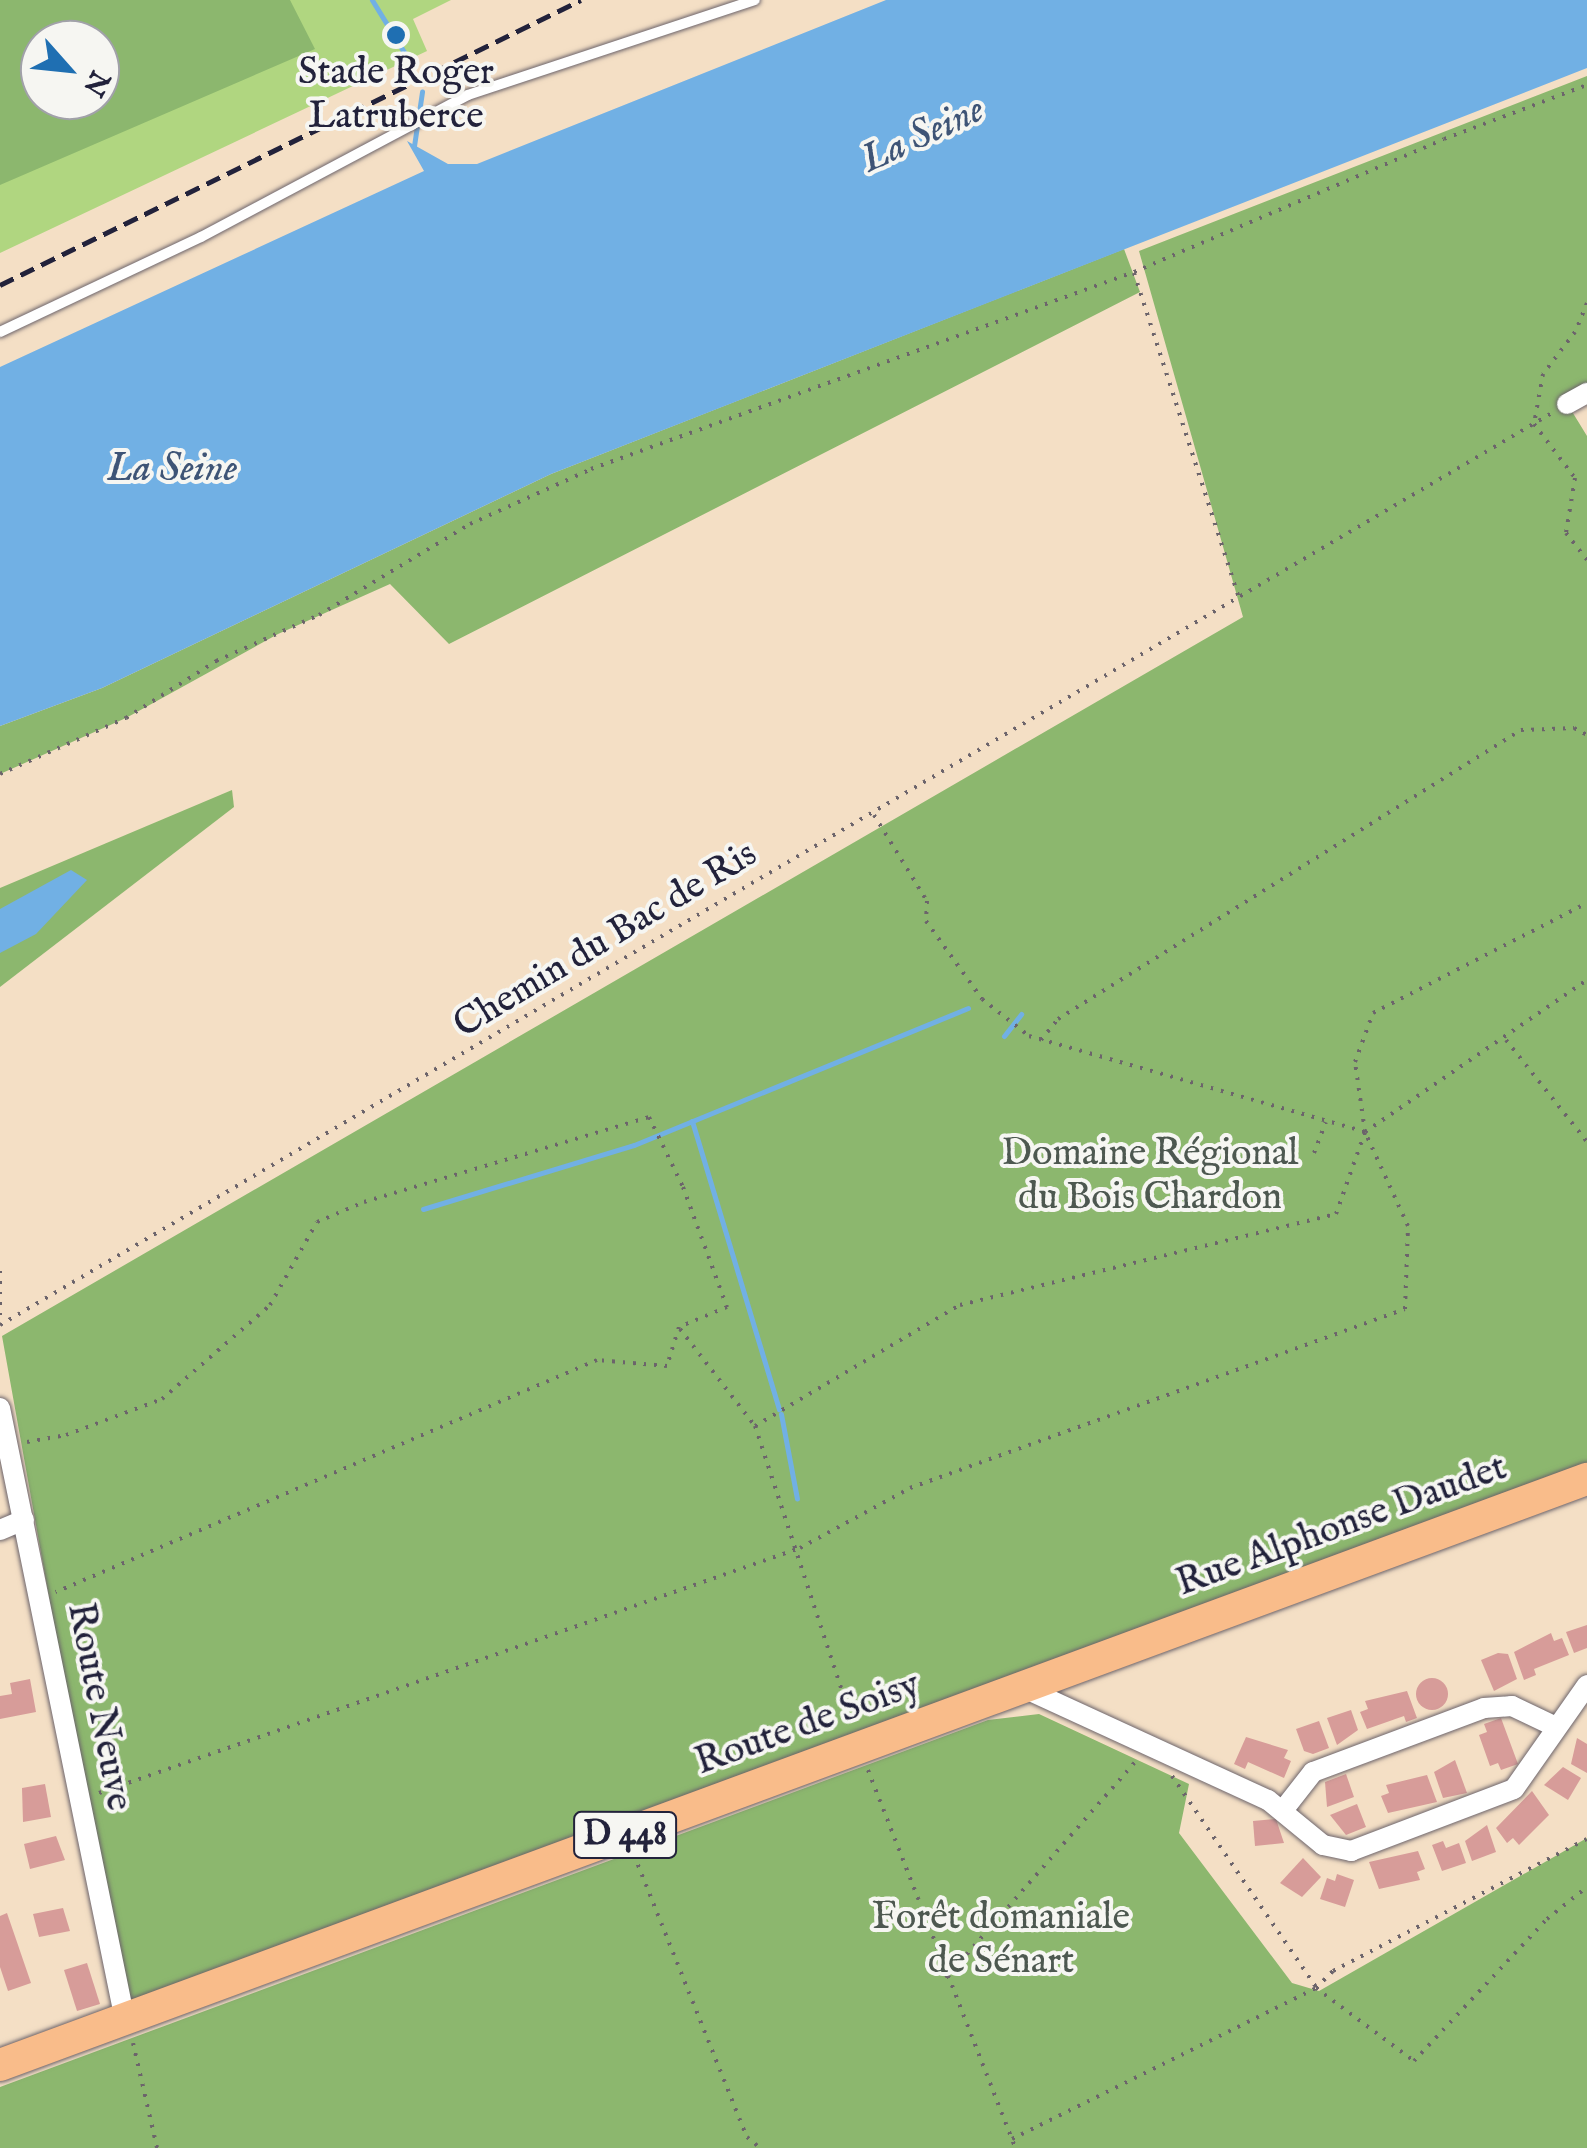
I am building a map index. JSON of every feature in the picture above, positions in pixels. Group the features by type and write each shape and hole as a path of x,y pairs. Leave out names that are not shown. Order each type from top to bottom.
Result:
{"main road":[{"name":"Rue Alphonse Daudet","path":"1126,1650 1587,1480"},
{"name":"Route de Soisy","path":"125,2020 1126,1650"},
{"name":"D 448","path":"0,2065 125,2020"}],"street":[{"path":"1568,404 1587,393"},
{"name":"Route Neuve","path":"0,1408 125,2020"},
{"path":"0,1530 24,1520"},
{"path":"1024,1688 1284,1809 1322,1845 1351,1851 1514,1789 1554,1726 1587,1686"},
{"path":"1284,1809 1313,1772 1484,1708 1512,1706 1554,1726"}],"lane":[{"path":"0,332 201,237 468,95 755,0"}],"path":[{"path":"0,774 126,718 216,661 318,615 470,524 590,469 1134,272 1444,138 1587,85"},
{"path":"1134,272 1240,602"},
{"path":"1587,303 1575,332 1543,374 1534,424 1575,478 1566,533 1587,560"},
{"name":"Chemin du Bac de Ris","path":"0,1323 1240,602 1568,404"},
{"path":"1041,1040 1058,1018 1520,730 1574,728 1587,735"},
{"path":"874,815 927,901 926,922 982,999 1041,1040 1365,1132"},
{"path":"80,1800 800,1548 910,1488 1404,1309 1408,1226 1365,1132 1355,1062 1373,1013 1587,904"},
{"path":"755,1426 960,1304 1336,1214 1365,1132 1506,1040 1587,980"},
{"path":"1506,1040 1587,1142"},
{"path":"8,1445 66,1435 162,1399 270,1306 317,1222 650,1117 727,1307 679,1328 667,1366 597,1360 40,1599"},
{"path":"1314,1152 1326,1122"},
{"path":"0,1271 0,1323"},
{"path":"679,1328 755,1426 800,1548 861,1747 946,1978 1015,2148"},
{"path":"946,1978 1151,1748 1317,1989 1414,2060 1546,1919 1587,1886"},
{"path":"626,1834 747,2137 760,2148"},
{"path":"1012,2139 1317,1989 1333,1971 1587,1839"},
{"path":"125,2020 158,2148"}],"green space":[{"path":"0,0 451,0 413,19 427,51 0,253"},
{"path":"0,0 290,0 315,49 0,185"},
{"name":"Domaine Régional du Bois Chardon","path":"1587,76 1587,393 1568,405 1587,436 1587,1481 125,2020 2,1336 1243,617 1139,251"},
{"path":"1124,249 1140,292 449,644 390,584 278,634 126,718 0,774 0,726 102,688 551,474"},
{"path":"232,790 234,807 0,987 0,888"},
{"name":"Forêt domaniale de Sénart","path":"1039,1714 1189,1784 1179,1833 1292,1983 1319,1991 1587,1838 1587,2148 0,2148 0,2087 988,1720"}],"water":[{"name":"La Seine","path":"886,0 1587,0 1587,68 551,474 102,688 0,726 0,367 424,171 407,141 448,164 477,164"},
{"path":"71,870 87,880 36,934 0,953 0,909"}],"building":[{"path":"1587,1625 1587,1648 1574,1653 1566,1632"},
{"path":"1551,1633 1554,1641 1562,1638 1569,1655 1534,1669 1536,1675 1524,1680 1514,1652"},
{"path":"1498,1653 1508,1654 1517,1679 1494,1691 1481,1660"},
{"path":"1432,1678 1443,1683 1448,1694 1443,1705 1432,1710 1421,1705 1416,1694 1421,1683"},
{"path":"30,1679 36,1712 0,1719 0,1696 12,1694 10,1683"},
{"path":"1407,1691 1417,1718 1406,1722 1404,1716 1367,1729 1360,1712 1368,1709 1365,1701"},
{"path":"1351,1710 1358,1730 1337,1745 1327,1718"},
{"path":"1501,1718 1518,1764 1501,1770 1498,1763 1490,1766 1479,1735 1487,1732 1484,1724"},
{"path":"1319,1721 1329,1748 1313,1754 1304,1751 1296,1729"},
{"path":"1246,1737 1288,1750 1284,1758 1291,1761 1284,1778 1248,1762 1245,1769 1234,1764"},
{"path":"1577,1738 1587,1744 1587,1773 1571,1764"},
{"path":"1455,1760 1467,1793 1443,1798 1434,1772"},
{"path":"1563,1767 1581,1778 1568,1800 1544,1785"},
{"path":"1346,1774 1354,1797 1327,1807 1325,1782"},
{"path":"1427,1775 1437,1802 1388,1813 1381,1796 1389,1793 1386,1785"},
{"path":"45,1784 51,1817 23,1822 22,1788"},
{"path":"1532,1791 1549,1815 1519,1845 1513,1838 1507,1843 1496,1828"},
{"path":"1357,1804 1366,1827 1346,1835 1330,1815"},
{"path":"1276,1819 1284,1843 1255,1846 1253,1821"},
{"path":"1487,1825 1496,1852 1472,1861 1465,1841"},
{"path":"56,1836 65,1860 30,1869 24,1844"},
{"path":"1443,1841 1446,1848 1459,1843 1466,1863 1442,1871 1432,1845"},
{"path":"1418,1851 1425,1869 1417,1872 1420,1880 1379,1889 1369,1862"},
{"path":"1303,1858 1321,1877 1302,1897 1280,1883"},
{"path":"1337,1874 1354,1880 1345,1907 1320,1899 1327,1878 1335,1881"},
{"path":"63,1908 70,1931 39,1937 33,1914"},
{"path":"7,1913 31,1983 8,1991 0,1967 0,1916"},
{"path":"87,1963 100,2004 77,2011 64,1970"}],"waterway":[{"path":"372,0 407,57"},
{"path":"414,146 422,92"},
{"path":"423,1209 634,1145 968,1008"},
{"path":"1004,1036 1021,1014"},
{"path":"692,1121 779,1409"},
{"path":"781,1414 797,1499"}],"railway":[{"path":"0,285 581,0"}],"place":[{"name":"Stade Roger Latruberce","path":"396,35"}]}
